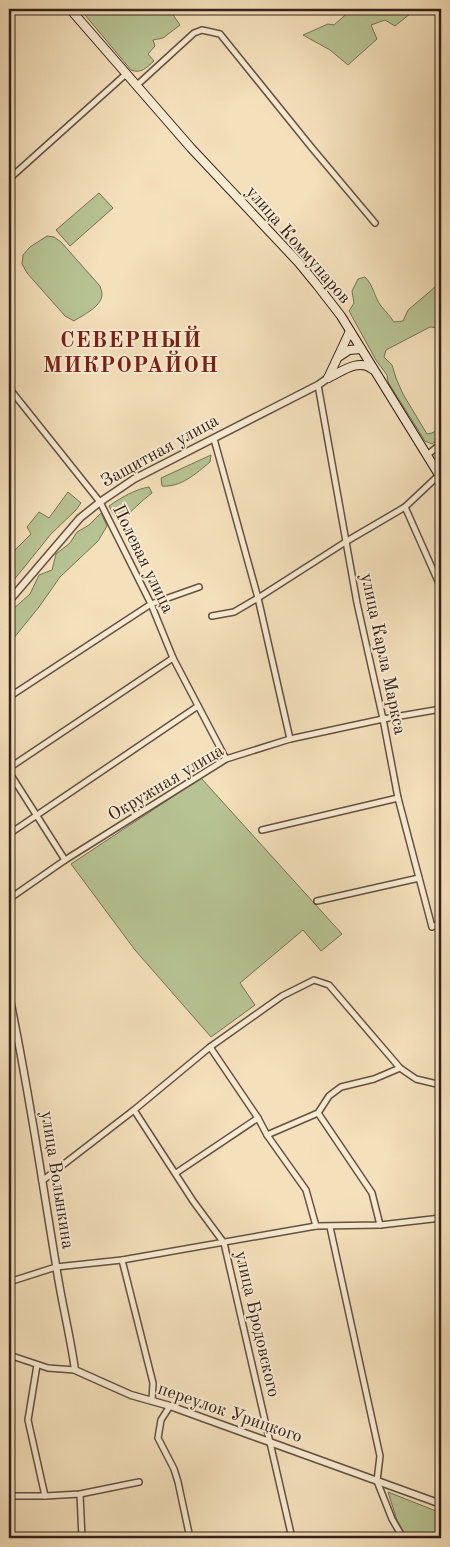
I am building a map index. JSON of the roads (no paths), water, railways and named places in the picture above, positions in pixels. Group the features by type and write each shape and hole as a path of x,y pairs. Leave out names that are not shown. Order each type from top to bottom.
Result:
{"main road":[{"name":"улица Коммунаров","path":"70,9 190,148 299,263 341,316 440,476"},
{"path":"328,378 350,331"},
{"path":"337,360 349,350 362,351 356,365"},
{"path":"328,378 356,365 365,365 375,372"}],"street":[{"path":"136,86 194,33 202,30 220,34 375,223"},
{"path":"9,179 126,74"},
{"name":"Защитная улица","path":"9,601 80,518 100,502 134,479 318,385 328,378"},
{"name":"улица Карла Маркса","path":"318,385 357,603 383,719 398,798 432,927 441,923"},
{"name":"Полевая улица","path":"9,388 100,502 151,604 173,658 226,759"},
{"path":"214,439 258,598 290,740"},
{"path":"427,455 441,444"},
{"path":"212,616 234,612 258,598 404,507 440,476"},
{"path":"404,507 441,588"},
{"path":"9,697 151,604 199,587"},
{"path":"9,768 173,658"},
{"path":"9,834 198,706"},
{"name":"Окружная улица","path":"9,899 65,860 226,759 290,740 441,708"},
{"path":"9,772 65,860"},
{"path":"262,830 398,798"},
{"path":"317,901 419,878"},
{"path":"42,1180 134,1110 210,1046 282,996 314,980 329,984 400,1068 416,1079 441,1086"},
{"name":"улица Волынкина","path":"9,995 22,1060 56,1268 71,1342 74,1370"},
{"path":"210,1046 258,1118 267,1135 306,1190 316,1226"},
{"path":"267,1135 318,1113 329,1096 341,1087 374,1079 400,1068"},
{"name":"улица Бродовского","path":"134,1110 193,1201 224,1243 292,1538"},
{"path":"318,1113 372,1194 380,1225"},
{"path":"176,1173 258,1118"},
{"path":"9,1282 56,1268 122,1260 316,1226 380,1225 441,1218"},
{"path":"330,1227 380,1456 377,1481 392,1519 403,1538"},
{"path":"122,1260 153,1383 152,1401"},
{"name":"переулок Урицкого","path":"9,1355 48,1368 74,1370 131,1395 170,1406 441,1504"},
{"path":"37,1365 28,1420 45,1496"},
{"path":"170,1406 162,1420 158,1438 174,1469 190,1538"},
{"path":"9,1496 80,1494 139,1482"},
{"path":"80,1494 82,1538"}],"district":[{"name":"СЕВЕРНЫЙ МИКРОРАЙОН","path":"131,354"}]}
